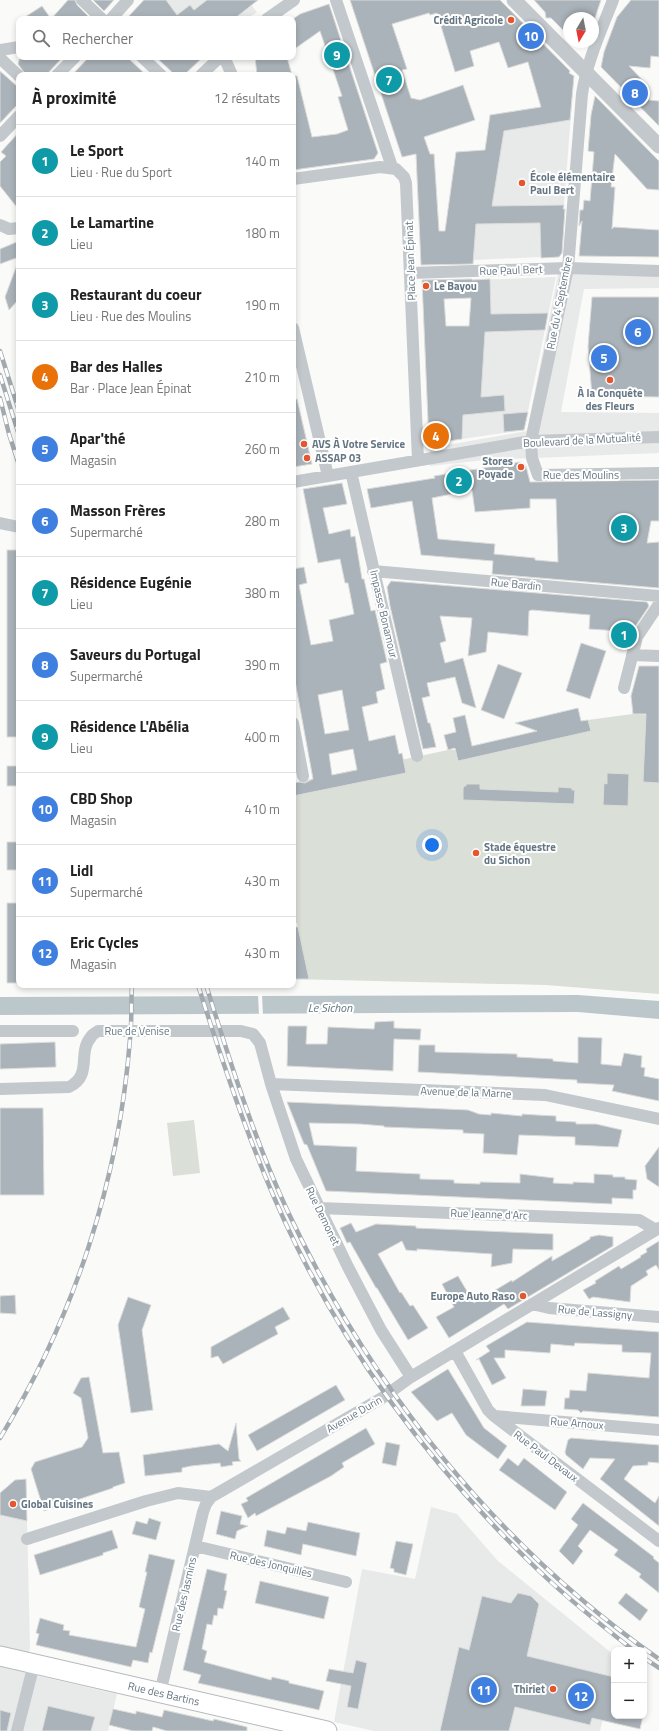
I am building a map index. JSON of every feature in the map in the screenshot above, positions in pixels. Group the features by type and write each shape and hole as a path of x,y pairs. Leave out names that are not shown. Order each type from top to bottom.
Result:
{"main road":[{"name":"Rue des Bartins","path":"0,1656 327,1731"}],"street":[{"path":"82,0 99,16"},
{"path":"114,16 128,0"},
{"path":"271,16 294,0"},
{"path":"296,179 380,167 392,168 336,0"},
{"path":"514,0 659,146"},
{"name":"Rue du 4 Septembre","path":"531,441 568,268 585,72 613,0"},
{"path":"0,50 16,47"},
{"path":"0,58 16,73"},
{"path":"60,72 71,60"},
{"path":"145,60 158,72"},
{"path":"204,72 217,60"},
{"path":"225,60 231,72"},
{"path":"0,136 16,119"},
{"name":"Place Jean Épinat","path":"392,168 401,172 406,183 418,460"},
{"path":"0,225 9,228 16,228"},
{"name":"Rue Paul Bert","path":"411,273 568,268 659,270"},
{"path":"296,341 328,476"},
{"name":"Boulevard de la Mutualité","path":"296,481 531,441 659,436"},
{"name":"Rue des Moulins","path":"531,441 532,458 538,475 659,473"},
{"name":"Impasse Bonamour","path":"351,472 417,756"},
{"path":"0,523 16,527"},
{"path":"0,530 16,528"},
{"name":"Rue Bardin","path":"373,571 659,596"},
{"path":"624,688 637,638 659,604"},
{"path":"632,655 659,656"},
{"path":"296,739 303,776"},
{"path":"0,1031 73,1031"},
{"name":"Rue de Venise","path":"0,1089 69,1087 76,1084 81,1078 90,1037 98,1031 241,1031 253,1034 260,1043"},
{"name":"Rue Demonet","path":"260,1043 271,1084 296,1159 318,1208 381,1330 411,1377"},
{"name":"Avenue de la Marne","path":"271,1084 545,1095 659,1119"},
{"name":"Rue Jeanne d'Arc","path":"318,1208 639,1220 658,1229"},
{"name":"Avenue Durin","path":"211,1497 382,1398 411,1377 658,1229"},
{"name":"Rue de Lassigny","path":"532,1304 549,1308 659,1317"},
{"name":"Rue Paul Devaux","path":"455,1351 488,1410 494,1416 659,1541"},
{"name":"Rue Arnoux","path":"494,1416 659,1430"},
{"path":"27,1539 146,1501 178,1493 211,1497"},
{"name":"Rue des Jasmins","path":"160,1693 203,1512 211,1497"},
{"name":"Rue des Jonquilles","path":"195,1546 346,1582"},
{"path":"17,1731 34,1664"}],"shaded area":[{"path":"146,0 247,0 257,12 251,16 159,16"},
{"name":"École élémentaire Paul Bert","path":"572,101 560,256 473,260 479,188 490,115"},
{"path":"559,269 659,269 659,288 584,289 561,412 659,413 659,453 485,460 430,466 430,448 527,431"},
{"path":"556,277 524,430 462,439 472,280"},
{"name":"Stade équestre du Sichon","path":"633,714 659,715 659,994 546,985 296,979 296,957 299,935 296,923 296,782 448,750 456,750 588,720"},
{"path":"194,1120 200,1173 173,1176 167,1123"},
{"path":"26,1479 30,1647 25,1673 117,1694 108,1731 0,1731 0,1493 15,1480"},
{"path":"431,1507 457,1514 498,1561 611,1653 611,1685 600,1731 374,1731 334,1722 362,1569 415,1579"}],"water":[{"name":"Le Sichon","path":"578,995 659,1001 659,1019 578,1012 0,1015 0,997"}],"pier":[{"path":"258,994 262,994 263,1016 259,1016"}],"building":[{"path":"68,0 75,0 77,5 88,16 54,16"},
{"path":"93,0 114,0 104,11"},
{"path":"144,0 166,0 177,15 190,5 194,10 207,0 258,0 238,16 129,16"},
{"path":"350,0 500,0 570,71 569,73 574,76 570,120 504,131 492,206 564,205 562,253 559,257 541,258 540,223 476,224 473,264 421,265 416,154 402,157","holes":["429,13 430,15 437,13 455,72 474,66 470,51 499,42 508,68 528,62 541,107 490,115 485,150 456,152 445,231 439,231 434,154 430,154 424,137 475,120 463,85 420,100 411,98 402,70 407,69 392,24"]},
{"path":"534,0 601,0 597,12 563,12 563,30 551,18 546,18 545,12"},
{"path":"631,0 659,0 659,57 651,56 650,68 629,66 649,87 649,100 659,101 659,126 601,67 604,52 617,17"},
{"path":"329,4 378,153 374,159 296,170 296,76 312,137 337,134 348,130 338,97 342,96 320,31 296,48 296,17 300,14"},
{"path":"42,6 49,16 27,16"},
{"path":"19,60 60,60 49,72 24,72 18,64"},
{"path":"86,60 130,60 143,72 75,72"},
{"path":"159,60 200,60 187,72 172,72"},
{"path":"255,60 288,60 291,72 257,72"},
{"path":"0,71 16,85 16,106 0,123"},
{"path":"595,96 659,161 659,190 647,189 615,154 611,187 615,187 612,229 614,227 659,230 659,257 579,256 582,221 579,226 580,210 583,210 584,200 590,201 594,152 588,151 591,115"},
{"path":"16,135 16,206 0,186 0,162 6,156 1,152"},
{"path":"16,242 16,258 0,264 0,249"},
{"path":"16,267 16,302 9,310 5,297"},
{"path":"490,279 491,314 548,313 545,330 485,332 481,397 504,395 505,411 463,415 462,439 429,444 422,280","holes":["471,298 469,326 446,326 444,299"]},
{"path":"592,297 659,297 659,397 592,396 588,346"},
{"path":"296,399 312,464 296,467"},
{"path":"528,412 524,430 504,432 503,414"},
{"path":"520,462 526,466 530,482 659,480 659,521 651,521 647,543 659,542 659,588 492,574 493,561 421,555 412,501 371,508 367,489 435,478 434,476","holes":["472,490 475,512 530,508 530,499 556,499 558,562 494,554 495,544 438,539 432,498"]},
{"path":"342,483 347,504 323,508 329,534 350,529 351,537 355,536 362,579 364,579 371,611 375,610 387,662 380,664 385,689 376,692 378,703 362,707 369,741 395,735 399,754 402,753 406,773 296,795 296,782 305,783 313,779 296,686 296,568 304,567 307,583 299,585 311,645 333,641 329,620 354,614 348,583 345,583 340,559 318,563 303,489","holes":["342,690 349,730 325,734 318,695","353,749 357,770 332,775 329,754"]},
{"path":"7,550 16,550 16,737 7,737"},
{"path":"391,581 647,602 649,606 627,639 618,638 619,631 589,629 590,615 532,610 529,611 528,636 488,632 486,652 468,656 472,618 440,616 446,641 440,643 445,663 463,658 476,708 462,703 455,677 427,683 430,696 422,698 436,747 423,749 390,606 387,587"},
{"path":"581,643 606,651 590,699 566,691"},
{"path":"498,664 522,673 504,719 481,710"},
{"path":"639,666 659,666 659,783 643,782 646,714 633,714 631,696"},
{"path":"578,708 581,721 588,720 591,731 458,761 455,748 448,750 444,735 456,732 453,718 465,715 472,746 537,731 515,723"},
{"path":"7,766 16,766 16,786 7,786"},
{"path":"607,773 629,774 628,806 603,805 604,783 607,784"},
{"path":"466,784 480,784 480,789 558,792 558,787 572,788 572,790 575,790 574,804 463,800 463,789"},
{"path":"7,842 16,842 16,870 7,870"},
{"path":"7,903 16,903 16,983 7,983"},
{"path":"296,927 298,927 309,979 296,979"},
{"path":"394,1021 394,1028 421,1029 420,1040 394,1039 393,1071 287,1066 288,1026 307,1026 306,1044 327,1044 328,1027 374,1029 375,1022"},
{"path":"578,1037 602,1038 601,1064 621,1066 624,1053 642,1056 641,1067 645,1068 644,1076 659,1079 659,1101 612,1091 614,1085 577,1083 577,1080 418,1072 419,1045 435,1045 435,1052 517,1054 517,1057 553,1059 553,1061 578,1063"},
{"path":"55,1042 56,1067 0,1069 0,1044"},
{"path":"287,1102 468,1110 479,1114 491,1115 491,1113 522,1116 522,1114 556,1116 556,1121 576,1122 576,1124 596,1124 622,1130 618,1147 575,1145 575,1137 519,1135 517,1155 483,1153 484,1134 463,1133 463,1130 384,1127 360,1124 309,1123 314,1145 357,1147 356,1171 420,1174 420,1179 454,1180 454,1183 480,1184 480,1182 520,1183 520,1174 554,1178 553,1183 573,1184 573,1182 594,1183 594,1174 613,1175 613,1177 625,1177 625,1179 637,1180 636,1190 633,1190 633,1199 612,1198 612,1204 326,1191 307,1145 304,1144"},
{"path":"0,1108 43,1108 44,1195 0,1195"},
{"path":"659,1147 659,1187 647,1179 645,1166"},
{"path":"351,1223 356,1232 376,1224 416,1226 416,1228 553,1234 553,1250 513,1249 512,1263 491,1267 492,1254 417,1249 417,1251 406,1250 402,1241 378,1254 400,1293 401,1292 410,1306 413,1305 428,1328 408,1340 350,1242 347,1243 340,1228"},
{"path":"599,1235 613,1237 613,1246 508,1309 504,1304 449,1338 436,1317 454,1307 442,1284 458,1276 474,1303 512,1280 512,1282 552,1256 552,1261 590,1239 590,1237"},
{"path":"659,1241 659,1270 656,1265 646,1271 648,1275 631,1286 630,1302 593,1297 589,1299 583,1290 596,1283 595,1281 619,1266 621,1269 641,1257 640,1256 647,1252 646,1249"},
{"path":"15,1295 16,1314 0,1313 0,1296"},
{"path":"128,1297 151,1305 142,1330 153,1410 131,1413 118,1325"},
{"path":"283,1307 290,1319 275,1327 278,1334 223,1364 218,1356 211,1358 211,1347"},
{"path":"527,1322 659,1332 659,1417 583,1411 581,1413 578,1410 564,1409 565,1398 569,1398 570,1390 586,1391 588,1373 649,1378 651,1353 622,1352 622,1345 575,1343 574,1346 551,1344 550,1353 505,1350 505,1358 494,1358 506,1378 492,1385 479,1359 476,1360 490,1351 486,1346"},
{"path":"448,1369 484,1428 507,1446 498,1459 466,1435 452,1413 437,1421 411,1392"},
{"path":"89,1377 103,1453 119,1452 125,1483 44,1511 31,1469 35,1462 82,1447 88,1438 81,1398 73,1393 81,1378"},
{"path":"336,1385 345,1400 257,1451 248,1435"},
{"path":"523,1389 547,1391 545,1406 521,1406"},
{"path":"236,1423 239,1459 241,1461 232,1462 233,1465 221,1467 220,1463 191,1466 182,1468 182,1472 145,1476 143,1455 219,1444 228,1451"},
{"path":"366,1428 375,1444 342,1463 344,1467 331,1476 256,1516 255,1513 248,1518 241,1504 248,1501 246,1498"},
{"path":"571,1438 659,1445 659,1463 648,1462 648,1465 633,1466 624,1479 655,1503 659,1496 659,1526 600,1479 615,1459 590,1458 583,1469 566,1455 565,1452 568,1440"},
{"path":"386,1442 400,1445 396,1466 382,1463"},
{"path":"508,1458 518,1466 524,1458 567,1492 555,1510 499,1470"},
{"name":"Global Cuisines","path":"26,1479 27,1521 0,1515 0,1493 15,1480"},
{"path":"583,1503 654,1557 653,1558 659,1563 659,1593 639,1577 641,1574 614,1555 618,1550 590,1530 578,1546 583,1551 573,1565 559,1551 578,1525 571,1519"},
{"path":"221,1511 242,1516 240,1524 248,1526 237,1531 235,1539 216,1534"},
{"path":"149,1518 161,1522 156,1540 132,1534 136,1521 147,1524"},
{"path":"308,1522 360,1533 356,1556 303,1544 301,1555 264,1546 267,1530 285,1534 287,1527 306,1531"},
{"path":"112,1530 118,1548 103,1553 103,1555 40,1575 34,1555"},
{"path":"396,1541 413,1544 406,1575 394,1572 394,1569 390,1568"},
{"path":"149,1554 175,1560 152,1653 150,1652 148,1663 133,1660 131,1667 36,1645 39,1634 36,1633 40,1618 64,1625 63,1630 70,1631 69,1635 136,1647 145,1609 139,1607 147,1572 145,1572"},
{"path":"207,1569 227,1574 224,1590 227,1591 223,1609 218,1608 217,1616 214,1615 212,1625 207,1624 202,1649 207,1651 204,1662 271,1680 272,1677 289,1681 289,1683 324,1691 319,1710 198,1683 201,1675 183,1670"},
{"path":"260,1581 329,1597 324,1619 255,1603"},
{"path":"518,1593 531,1596 539,1604 527,1656 611,1676 611,1719 642,1719 640,1729 592,1718 590,1725 515,1707 509,1731 440,1731 459,1647 469,1650 482,1596 511,1603"},
{"path":"626,1593 648,1610 640,1621 618,1603"},
{"path":"356,1660 367,1663 358,1709 347,1707 351,1686 326,1681 329,1669 353,1673"},
{"path":"48,1706 95,1717 91,1731 42,1731"},
{"path":"113,1709 136,1714 136,1711 162,1717 164,1710 213,1721 214,1719 247,1727 247,1731 167,1731 153,1727 152,1731 133,1731 109,1725"},
{"path":"0,1710 11,1713 7,1731 0,1731"}],"railway":[{"path":"0,351 16,402"},
{"path":"0,375 16,426"},
{"path":"0,398 16,456"},
{"path":"0,1438 50,1345 71,1296 89,1247 104,1196 124,1092 131,1032 132,988"},
{"path":"199,988 242,1116 280,1212 319,1288 344,1332 372,1375 433,1457 466,1496 537,1569 596,1621 629,1647"},
{"path":"207,988 253,1128 288,1212 321,1277 358,1340 400,1402 445,1460 493,1515 545,1567 601,1615 659,1659"},
{"path":"647,1660 659,1668"}],"place":[{"name":"Crédit Agricole","path":"511,20"},
{"name":"CBD Shop","path":"531,36"},
{"name":"Résidence L'Abélia","path":"337,55"},
{"name":"Résidence Eugénie","path":"389,80"},
{"name":"Saveurs du Portugal","path":"635,93"},
{"name":"École élémentaire Paul Bert","path":"522,183"},
{"name":"Le Bayou","path":"426,286"},
{"name":"Masson Frères","path":"638,332"},
{"name":"Apar'thé","path":"604,358"},
{"name":"À la Conquête des Fleurs","path":"610,380"},
{"name":"Bar des Halles","path":"436,436"},
{"name":"AVS À Votre Service","path":"304,444"},
{"name":"ASSAP 03","path":"307,458"},
{"name":"Stores Poyade","path":"521,467"},
{"name":"Le Lamartine","path":"459,481"},
{"name":"Restaurant du coeur","path":"624,528"},
{"name":"Le Sport","path":"624,635"},
{"name":"Stade équestre du Sichon","path":"476,853"},
{"name":"Europe Auto Raso","path":"523,1296"},
{"name":"Global Cuisines","path":"13,1504"},
{"name":"Thiriet","path":"553,1689"},
{"name":"Lidl","path":"484,1690"},
{"name":"Eric Cycles","path":"581,1696"}]}
